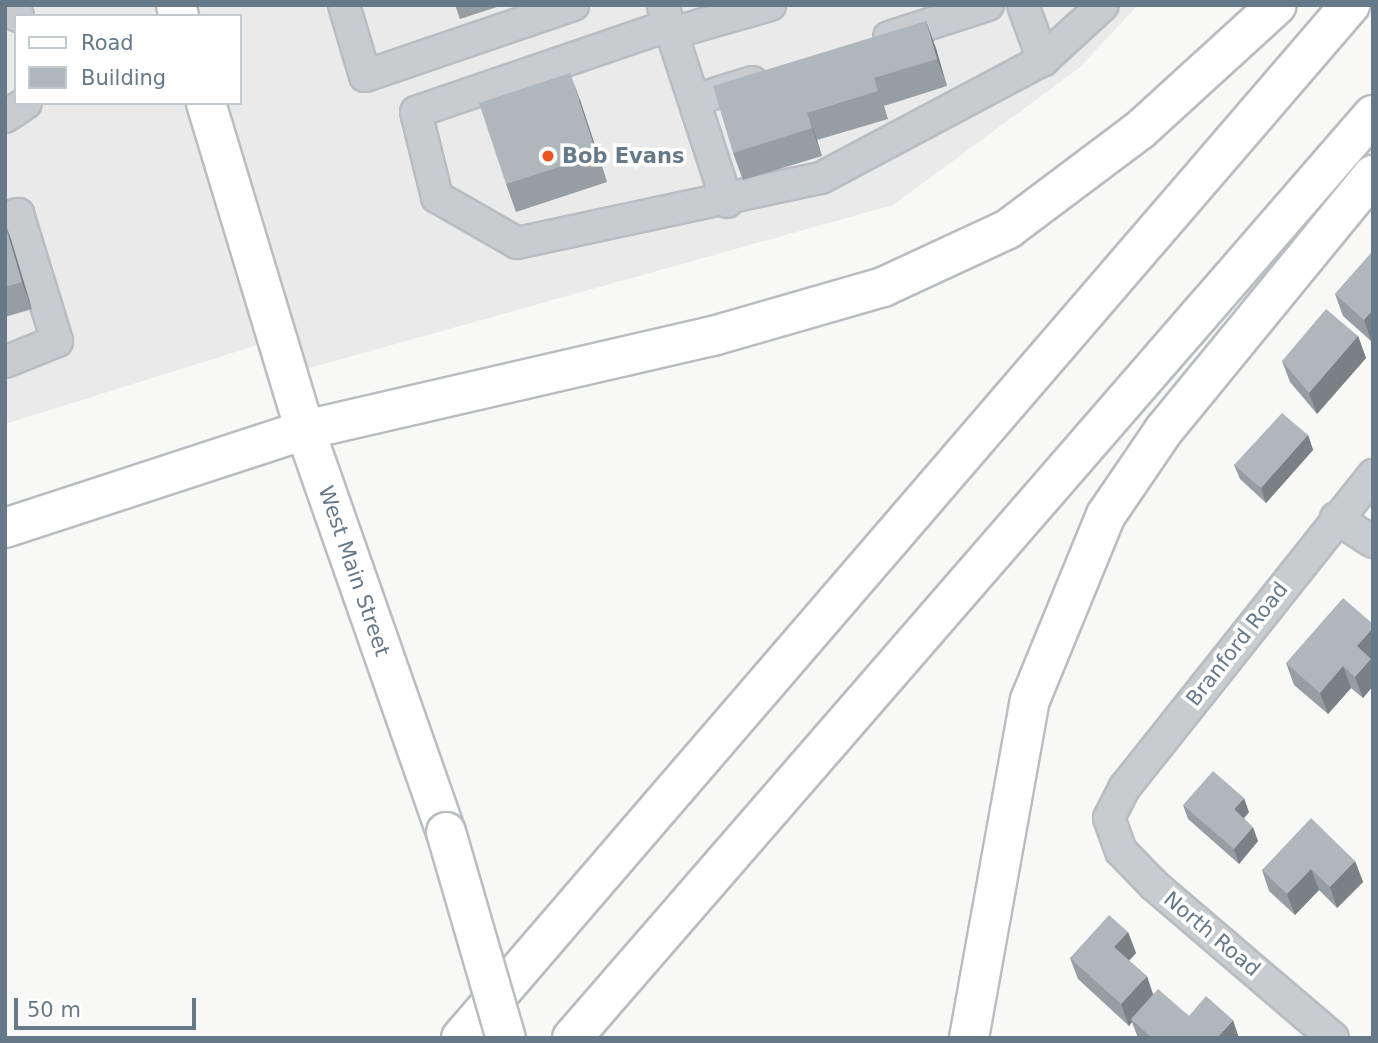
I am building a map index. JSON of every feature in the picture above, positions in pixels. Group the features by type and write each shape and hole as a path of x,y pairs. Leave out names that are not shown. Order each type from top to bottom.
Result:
{"main road":[{"path":"5,528 305,430 713,336 883,287 1008,229 1140,130 1277,5"},
{"path":"461,1038 1350,5"},
{"name":"West Main Street","path":"207,105 305,430 446,832 506,1038"},
{"path":"572,1038 1373,115"},
{"path":"969,1038 1030,699 1106,515 1164,430 1373,175"}],"street":[{"path":"344,5 365,76 573,5"},
{"path":"770,5 668,21 416,112 437,197 516,243 727,202 821,178 1043,60 1103,5"},
{"path":"860,47 988,5"},
{"path":"1023,5 1043,60"},
{"path":"668,21 727,202"},
{"path":"694,100 784,71"},
{"path":"5,117 23,105"},
{"path":"5,218 18,214 57,341 5,362"},
{"name":"Branford Road","path":"1110,818 1125,787 1336,518 1373,475"},
{"path":"1336,518 1373,542"},
{"name":"North Road","path":"1110,818 1121,851 1154,885 1333,1038"}],"shaded area":[{"path":"5,5 1138,5 1079,68 893,205 288,374 277,339 5,424"}],"building":[{"path":"926,21 937,59 874,78 878,91 807,113 812,128 733,153 713,86"},
{"name":"Bob Evans","path":"570,73 597,155 506,184 479,103"},
{"path":"5,225 22,282 5,287"},
{"path":"1373,251 1373,310 1364,320 1335,294"},
{"path":"1326,309 1358,336 1309,393 1282,361"},
{"path":"1282,413 1308,435 1261,488 1234,465"},
{"path":"1343,598 1373,624 1373,628 1357,646 1371,659 1355,677 1343,666 1320,693 1286,663"},
{"path":"1213,771 1244,798 1234,809 1253,827 1234,849 1183,805"},
{"path":"1311,818 1355,861 1330,887 1311,869 1287,894 1262,870"},
{"path":"1109,915 1128,932 1114,947 1147,976 1121,1004 1070,958"},
{"path":"1158,989 1189,1016 1206,996 1233,1020 1217,1038 1152,1038 1131,1019"}],"place":[{"name":"Bob Evans","path":"548,156"}]}
